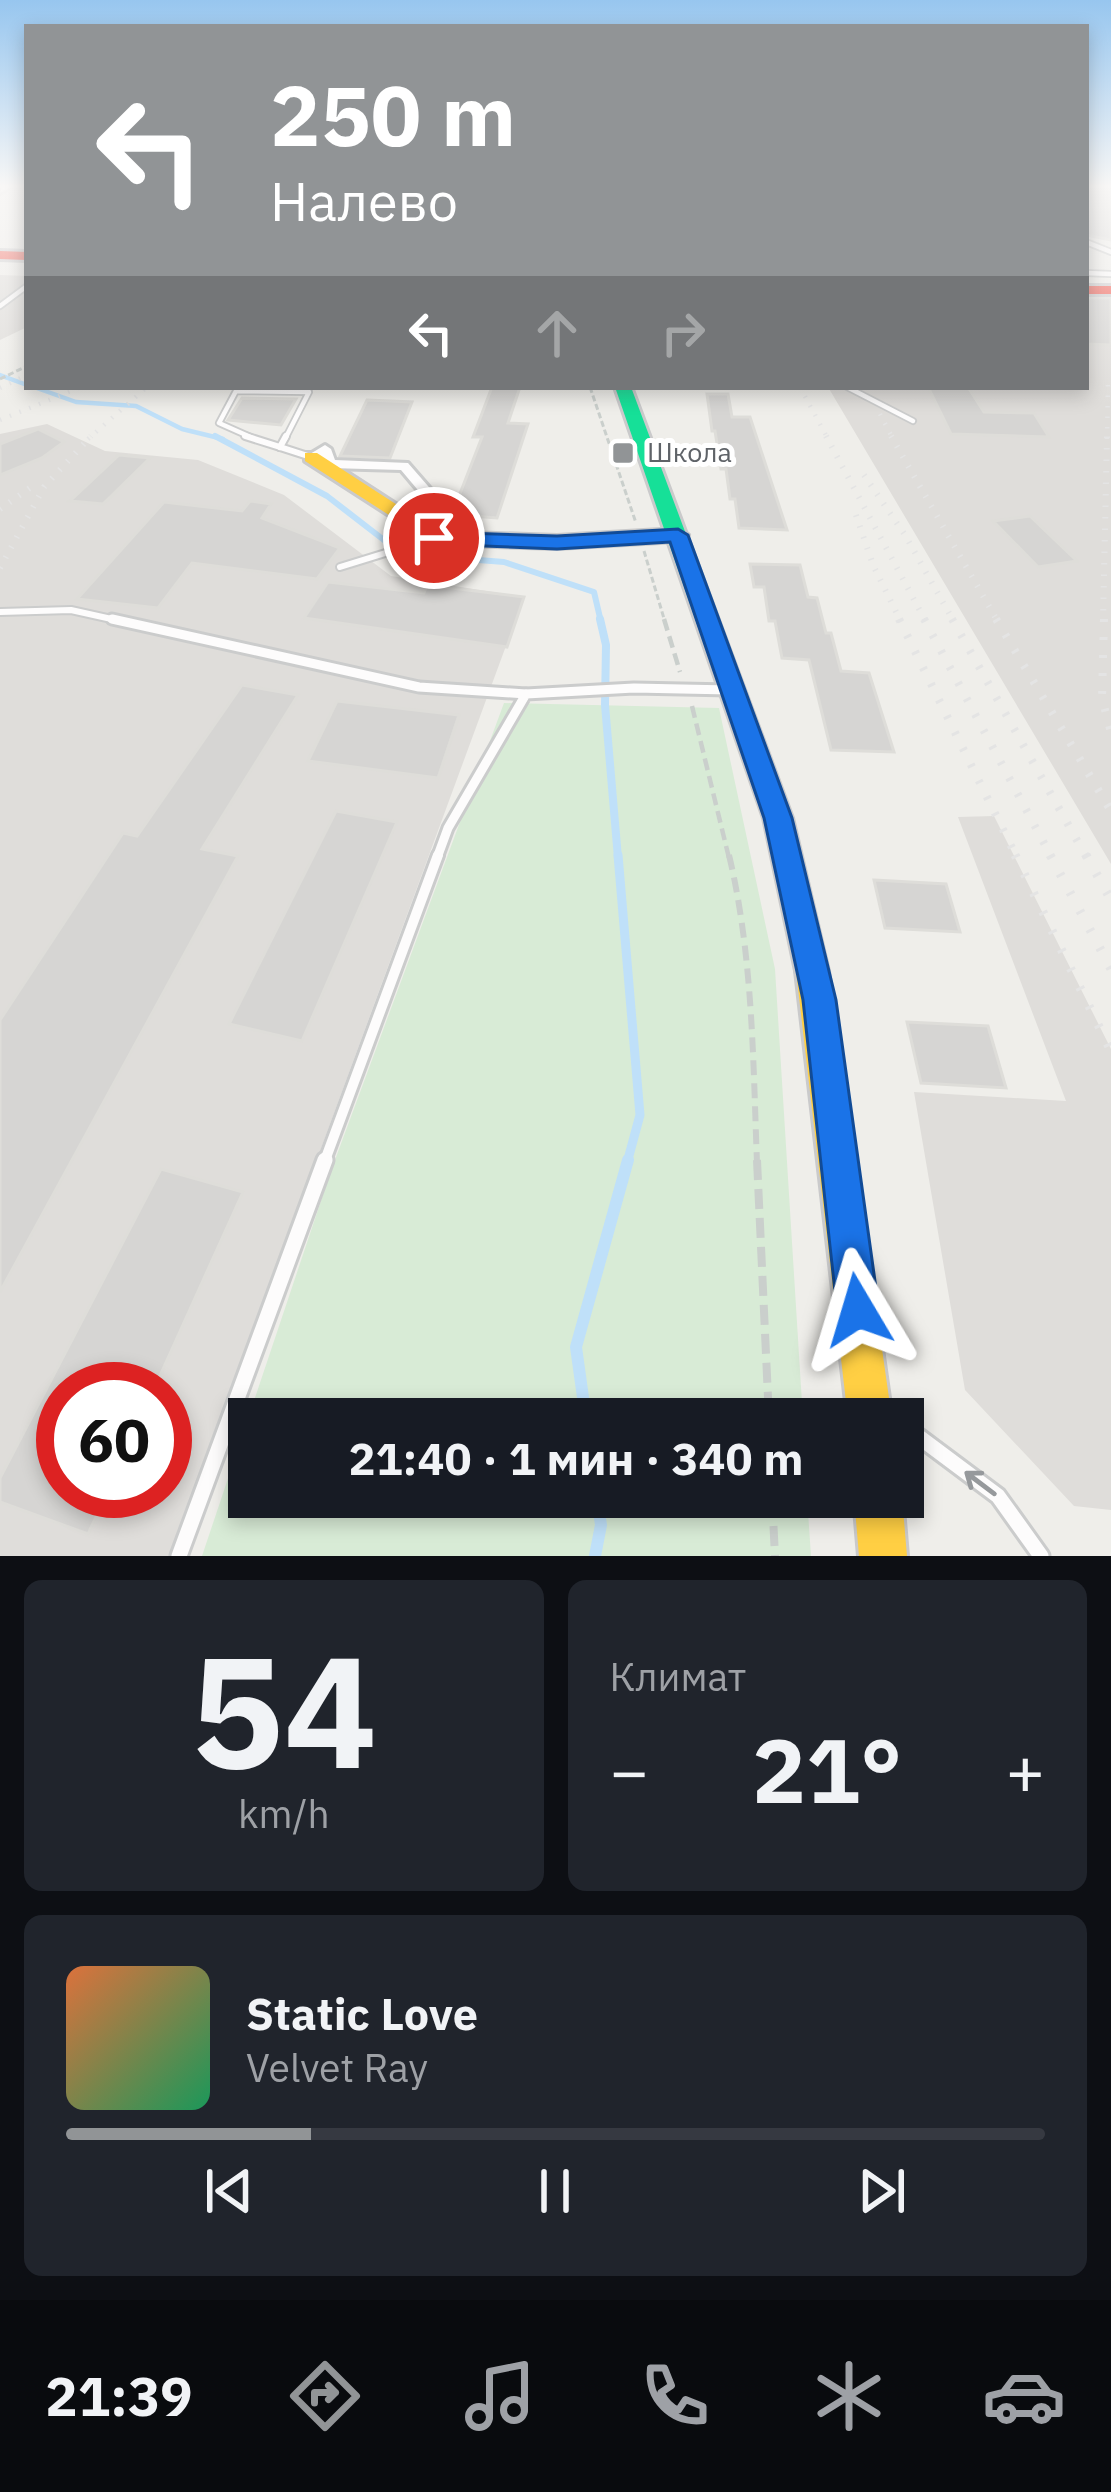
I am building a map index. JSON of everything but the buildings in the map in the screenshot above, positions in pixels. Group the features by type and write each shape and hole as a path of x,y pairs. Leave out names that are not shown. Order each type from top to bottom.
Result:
{"main road":[{"path":"624,390 778,818 819,1000 868,1398"},
{"path":"311,458 432,536 557,542 678,535"},
{"path":"880,1518 884,1556"}],"street":[{"path":"311,458 325,449 330,464 404,466 432,536"}],"lane":[{"path":"854,390 913,421"},
{"path":"280,448 290,429 300,411 310,392 236,391 219,423 235,433 273,445 292,451 311,458"},
{"path":"340,567 432,536"},
{"path":"0,612 71,610 419,687 526,694 634,688 734,691"},
{"path":"179,1556 448,827 526,694"},
{"path":"924,1441 998,1496 1041,1556"}],"path":[{"path":"591,390 685,688 741,905 750,1000 768,1398"},
{"path":"773,1518 775,1556"}],"shaded area":[{"path":"0,275 24,276 24,328 0,340"},
{"path":"1089,303 1111,303 1111,864 830,390 1089,390"},
{"path":"47,424 105,451 198,460 284,495 391,576 524,597 192,1499 192,1362 36,1362 36,1518 185,1518 171,1556 0,1556 0,434"},
{"path":"994,816 1111,1049 1111,1510 1074,1506 965,1390 914,1092 1066,1101 958,817"}],"green space":[{"path":"504,703 719,708 775,969 802,1398 255,1398 332,1168"},
{"path":"228,1478 228,1518 808,1518 811,1556 202,1556"}],"waterway":[{"path":"0,375 24,384"},
{"path":"42,390 76,402 136,406 182,429 219,438"},
{"path":"215,436 219,438"},
{"path":"219,438 223,439"},
{"path":"219,438 327,496 402,554 504,562 594,592 601,622"},
{"path":"600,619 606,645 605,705 618,858"},
{"path":"618,855 640,1115 627,1163"},
{"path":"583,1398 576,1347 628,1160"},
{"path":"595,1556 600,1518"}],"railway":[{"path":"0,388 24,376"},
{"path":"1107,439 1108,384"},
{"path":"0,420 74,390"},
{"path":"89,438 144,390"},
{"path":"802,390 828,439"},
{"path":"880,414 893,439"},
{"path":"826,436 926,622"},
{"path":"891,436 998,622"},
{"path":"1103,622 1107,436"},
{"path":"0,568 44,487 89,438"},
{"path":"864,475 905,535 954,622"},
{"path":"0,509 37,483"},
{"path":"856,515 873,565 901,622"},
{"path":"899,619 1017,858"},
{"path":"924,619 1052,858"},
{"path":"952,619 1087,858"},
{"path":"996,619 1111,811"},
{"path":"1104,619 1102,698 1111,733"},
{"path":"1015,855 1111,1051"},
{"path":"1050,855 1111,969"},
{"path":"1086,855 1111,900"}],"traffic: fast":[{"path":"624,390 778,818 812,971"}],"traffic: slow":[{"path":"311,457 434,538 557,542 678,535"},
{"path":"812,971 867,1398"},
{"path":"880,1518 883,1556"}],"traffic: jam":[{"path":"1089,290 1111,290"}],"place":[{"name":"Школа","path":"623,453"}],"route":[{"path":"434,538 557,542 678,535 778,818 819,1000 858,1310"}]}
